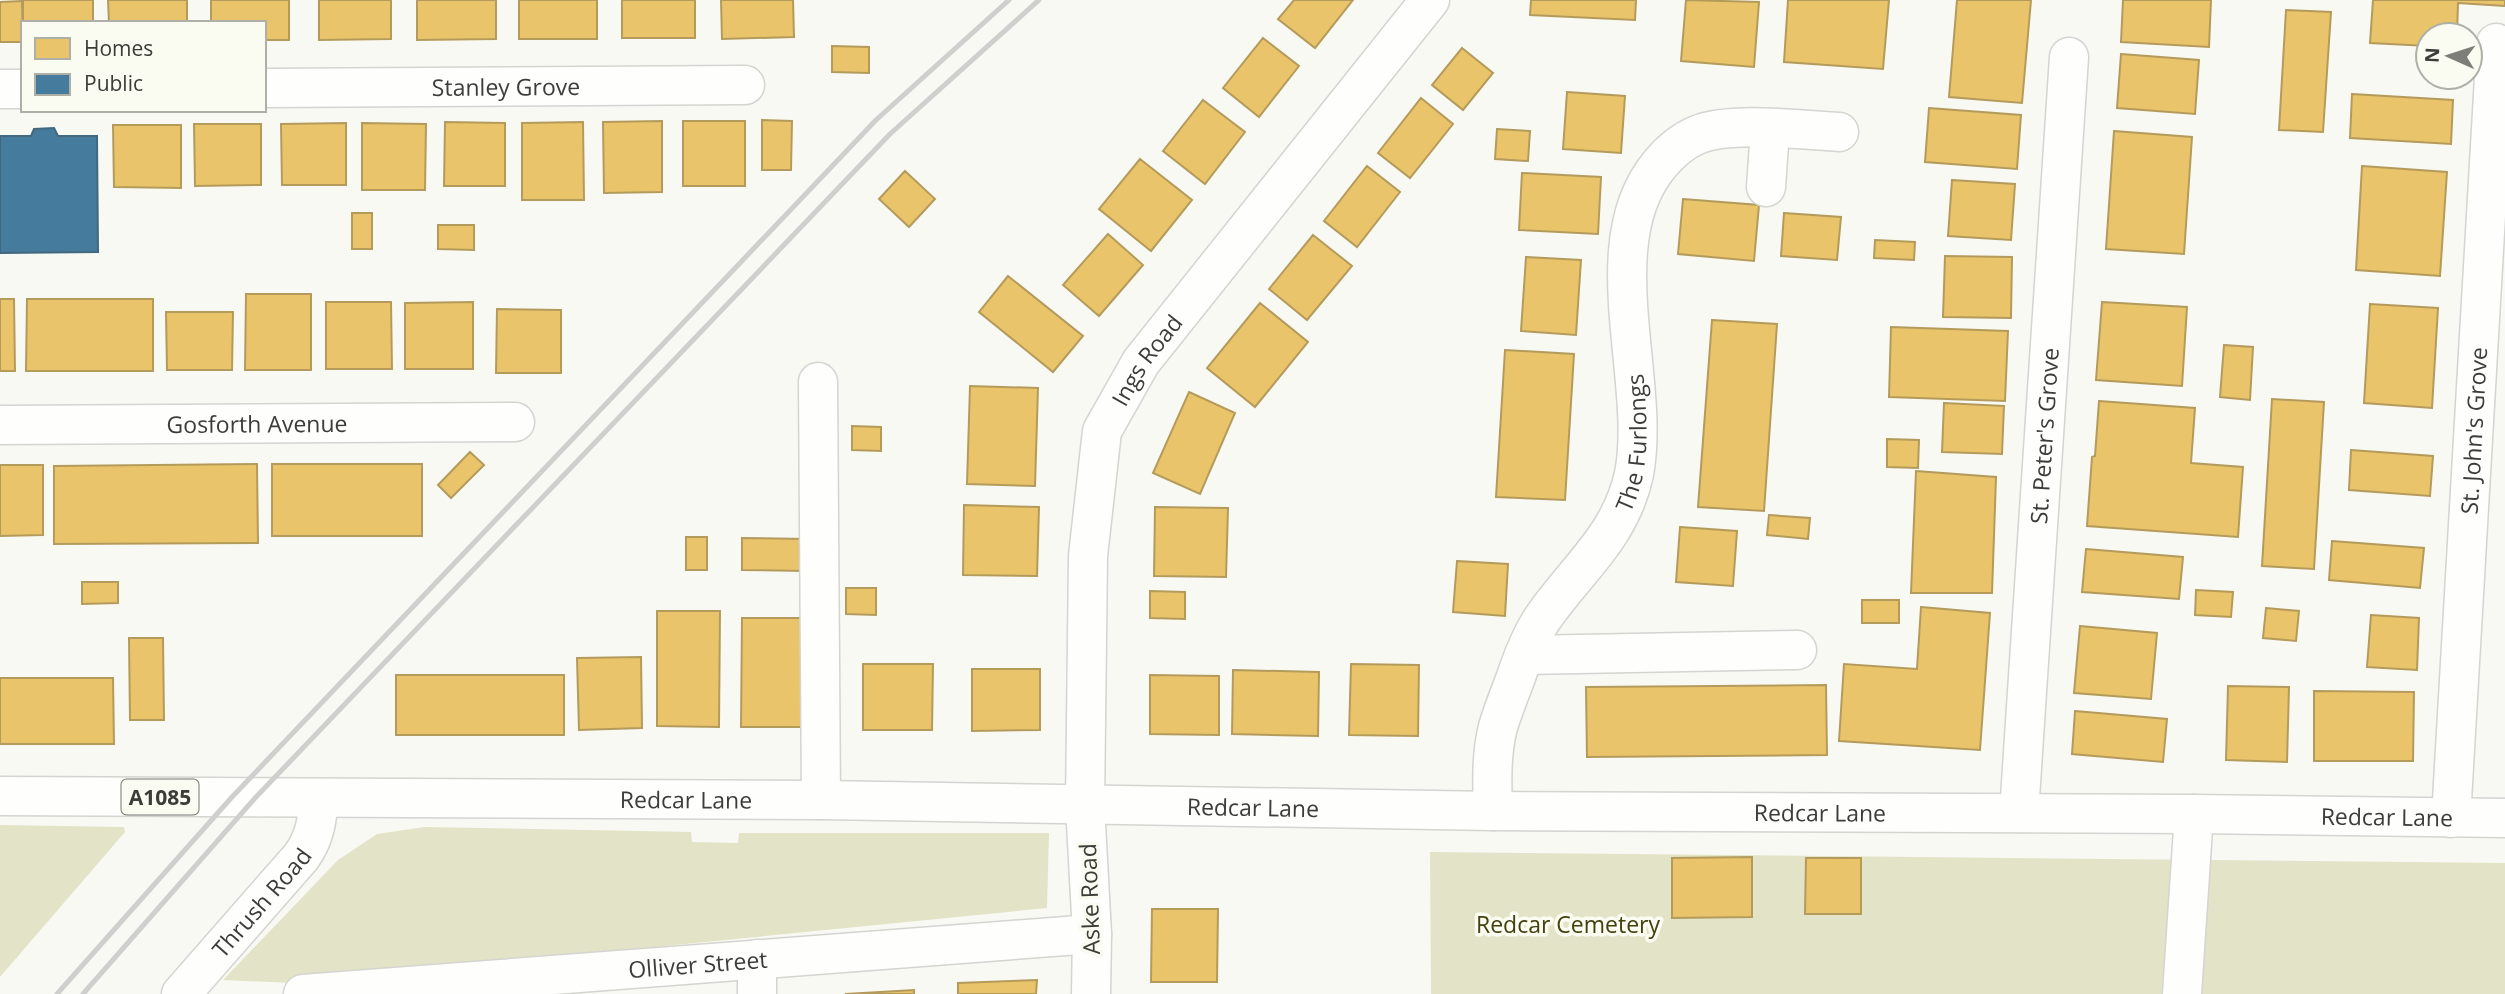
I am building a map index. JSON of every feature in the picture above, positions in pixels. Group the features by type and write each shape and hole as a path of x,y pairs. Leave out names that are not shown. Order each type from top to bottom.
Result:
{"street":[{"name":"Ings Road","path":"1085,805 1088,556 1102,431 1141,362 1430,0"},
{"name":"St. John's Grove","path":"2451,818 2496,43"},
{"name":"St. Peter's Grove","path":"2018,813 2069,57"},
{"name":"Stanley Grove","path":"266,88 745,85"},
{"path":"0,89 21,89"},
{"name":"The Furlongs","path":"1493,811 1492,771 1498,728 1524,655 1543,617 1607,539 1622,511 1634,474 1638,436 1628,285 1629,249 1638,201 1659,165 1697,135 1722,129 1839,132"},
{"path":"1766,187 1770,129"},
{"path":"818,382 821,800"},
{"name":"Gosforth Avenue","path":"0,425 514,422"},
{"path":"1524,655 1797,650"},
{"name":"Redcar Lane","path":"0,796 821,800 1493,811 2505,818"},
{"name":"Thrush Road","path":"182,994 301,857 312,841 317,824 319,797"},
{"name":"Aske Road","path":"1085,805 1092,934 1091,994"},
{"path":"2182,994 2193,814"},
{"name":"Olliver Street","path":"303,994 757,977 1092,934"}],"green space":[{"path":"0,825 124,827 125,832 0,977"},
{"path":"425,827 691,832 692,842 738,843 739,833 1049,833 1047,908 293,983 223,980 338,860 377,834"},
{"name":"Redcar Cemetery","path":"1430,852 2505,863 2505,994 1431,994"}],"building: Homes":[{"path":"23,0 93,0 93,21 23,21"},
{"path":"108,0 187,0 187,21 109,21"},
{"path":"211,0 289,0 289,40 266,40 266,21 211,21"},
{"path":"319,0 391,0 391,39 319,40"},
{"path":"417,0 496,0 496,39 417,40"},
{"path":"519,0 597,0 597,39 519,39"},
{"path":"622,0 695,0 695,38 622,38"},
{"path":"721,0 793,0 794,37 722,39"},
{"path":"1294,0 1353,0 1315,48 1278,19"},
{"path":"1531,0 1636,0 1635,20 1530,15"},
{"path":"1686,0 1759,2 1754,67 1681,61"},
{"path":"1788,0 1889,0 1883,69 1784,62"},
{"path":"1957,0 2031,0 2022,103 1949,97"},
{"path":"2123,0 2211,0 2209,47 2121,42"},
{"path":"2373,0 2505,0 2505,6 2458,3 2457,21 2414,21 2414,45 2370,43"},
{"path":"22,1 21,42 0,42 0,2"},
{"path":"2286,10 2331,12 2323,132 2279,130"},
{"path":"1263,38 1299,66 1259,117 1223,88"},
{"path":"832,46 869,47 869,73 832,72"},
{"path":"1462,48 1493,73 1463,110 1432,85"},
{"path":"2121,54 2199,60 2195,114 2117,108"},
{"path":"1567,92 1625,96 1621,153 1563,149"},
{"path":"2352,94 2453,100 2451,144 2350,138"},
{"path":"1421,98 1453,124 1410,178 1378,153"},
{"path":"1203,100 1245,132 1205,184 1163,151"},
{"path":"1929,108 2021,115 2017,169 1925,162"},
{"path":"762,120 792,121 791,170 762,170"},
{"path":"662,121 662,192 604,193 603,122"},
{"path":"683,121 745,121 745,186 683,186"},
{"path":"445,122 505,123 505,186 444,186"},
{"path":"583,122 584,200 522,200 522,123"},
{"path":"346,123 346,185 282,185 281,124"},
{"path":"362,123 426,124 425,190 362,190"},
{"path":"194,124 261,124 261,185 195,186"},
{"path":"113,125 181,125 181,188 114,187"},
{"path":"1497,129 1530,131 1528,161 1495,159"},
{"path":"2114,131 2192,137 2184,254 2106,249"},
{"path":"1140,159 1192,200 1151,251 1099,209"},
{"path":"1367,166 1400,192 1357,247 1324,221"},
{"path":"2362,166 2447,172 2440,276 2356,270"},
{"path":"905,171 935,199 909,227 879,199"},
{"path":"1522,173 1601,177 1598,234 1519,230"},
{"path":"1952,180 2015,184 2011,240 1948,236"},
{"path":"1683,199 1759,205 1754,261 1678,254"},
{"path":"352,213 372,213 372,249 352,249"},
{"path":"1784,213 1841,217 1837,260 1781,256"},
{"path":"438,225 474,225 474,250 438,249"},
{"path":"1108,234 1143,265 1099,316 1063,285"},
{"path":"1313,235 1352,266 1307,320 1269,289"},
{"path":"1875,240 1915,242 1914,260 1874,258"},
{"path":"1945,256 2012,257 2011,318 1943,317"},
{"path":"1526,257 1581,260 1576,335 1521,331"},
{"path":"1008,276 1083,336 1053,372 979,312"},
{"path":"246,294 311,294 311,370 245,370"},
{"path":"0,299 14,299 15,371 0,371"},
{"path":"27,299 153,299 153,371 26,371"},
{"path":"326,302 391,302 392,369 326,369"},
{"path":"473,302 473,369 405,369 405,303"},
{"path":"2102,302 2187,307 2182,386 2096,380"},
{"path":"1260,303 1308,342 1255,407 1207,368"},
{"path":"2370,304 2438,308 2432,408 2364,403"},
{"path":"497,309 561,310 561,373 496,373"},
{"path":"166,312 233,312 232,370 167,370"},
{"path":"1712,320 1777,324 1764,511 1698,507"},
{"path":"1891,327 2008,331 2005,401 1889,397"},
{"path":"2224,345 2253,347 2250,400 2220,397"},
{"path":"1505,350 1574,354 1565,500 1496,497"},
{"path":"970,386 1038,388 1035,486 967,484"},
{"path":"1189,392 1235,413 1200,494 1153,473"},
{"path":"2272,399 2324,402 2314,569 2262,566"},
{"path":"2099,401 2195,408 2191,463 2243,467 2238,537 2087,526"},
{"path":"1944,403 2004,406 2002,454 1942,452"},
{"path":"852,426 881,427 881,451 852,450"},
{"path":"1887,439 1919,440 1918,468 1887,467"},
{"path":"2351,450 2433,456 2430,496 2349,490"},
{"path":"470,452 484,465 451,498 438,485"},
{"path":"257,464 258,543 54,544 54,466"},
{"path":"272,464 422,464 422,536 272,536"},
{"path":"0,465 43,465 43,535 0,536"},
{"path":"1916,471 1996,477 1992,593 1911,593"},
{"path":"964,505 1039,507 1037,576 963,575"},
{"path":"1155,507 1228,508 1226,577 1154,576"},
{"path":"1769,515 1810,518 1808,539 1767,535"},
{"path":"1680,527 1737,531 1733,586 1676,582"},
{"path":"686,537 707,537 707,570 686,570"},
{"path":"742,538 805,539 805,571 742,570"},
{"path":"2332,541 2424,548 2420,588 2329,580"},
{"path":"2086,549 2183,557 2179,599 2082,592"},
{"path":"1457,561 1508,564 1505,616 1453,612"},
{"path":"82,582 118,582 118,603 82,604"},
{"path":"846,588 876,588 876,615 846,614"},
{"path":"2196,590 2233,592 2231,617 2195,615"},
{"path":"1150,591 1185,592 1185,619 1150,618"},
{"path":"1862,600 1899,600 1899,623 1862,623"},
{"path":"1921,607 1990,613 1980,750 1839,741 1844,664 1917,669"},
{"path":"2266,608 2299,611 2296,641 2263,638"},
{"path":"657,611 720,611 719,727 657,726"},
{"path":"2371,615 2419,618 2417,670 2367,667"},
{"path":"742,618 814,618 814,727 741,727"},
{"path":"2080,626 2157,633 2151,699 2074,693"},
{"path":"129,638 163,638 164,720 130,720"},
{"path":"641,657 642,728 579,730 577,658"},
{"path":"863,664 933,664 932,730 863,730"},
{"path":"1351,664 1419,665 1418,736 1349,735"},
{"path":"972,669 1040,669 1040,730 972,731"},
{"path":"1233,670 1319,672 1318,736 1232,734"},
{"path":"396,675 564,675 564,735 396,735"},
{"path":"1150,675 1219,676 1219,735 1150,734"},
{"path":"0,678 113,678 114,744 0,744"},
{"path":"1826,685 1827,755 1587,757 1586,687"},
{"path":"2228,686 2289,687 2287,762 2226,760"},
{"path":"2314,691 2414,692 2413,761 2314,761"},
{"path":"2075,711 2167,719 2163,762 2072,754"},
{"path":"1752,857 1752,917 1672,918 1672,858"},
{"path":"1806,858 1861,858 1861,914 1805,914"},
{"path":"1152,909 1218,909 1217,982 1151,982"},
{"path":"1037,980 1036,994 958,994 958,983"},
{"path":"914,990 914,994 845,994"}],"building: Public":[{"path":"54,128 58,136 97,136 98,252 0,253 0,136 31,136 34,129"}],"railway":[{"path":"57,994 232,797 876,120 1009,0"},
{"path":"83,994 256,797 890,134 1039,0"}]}
